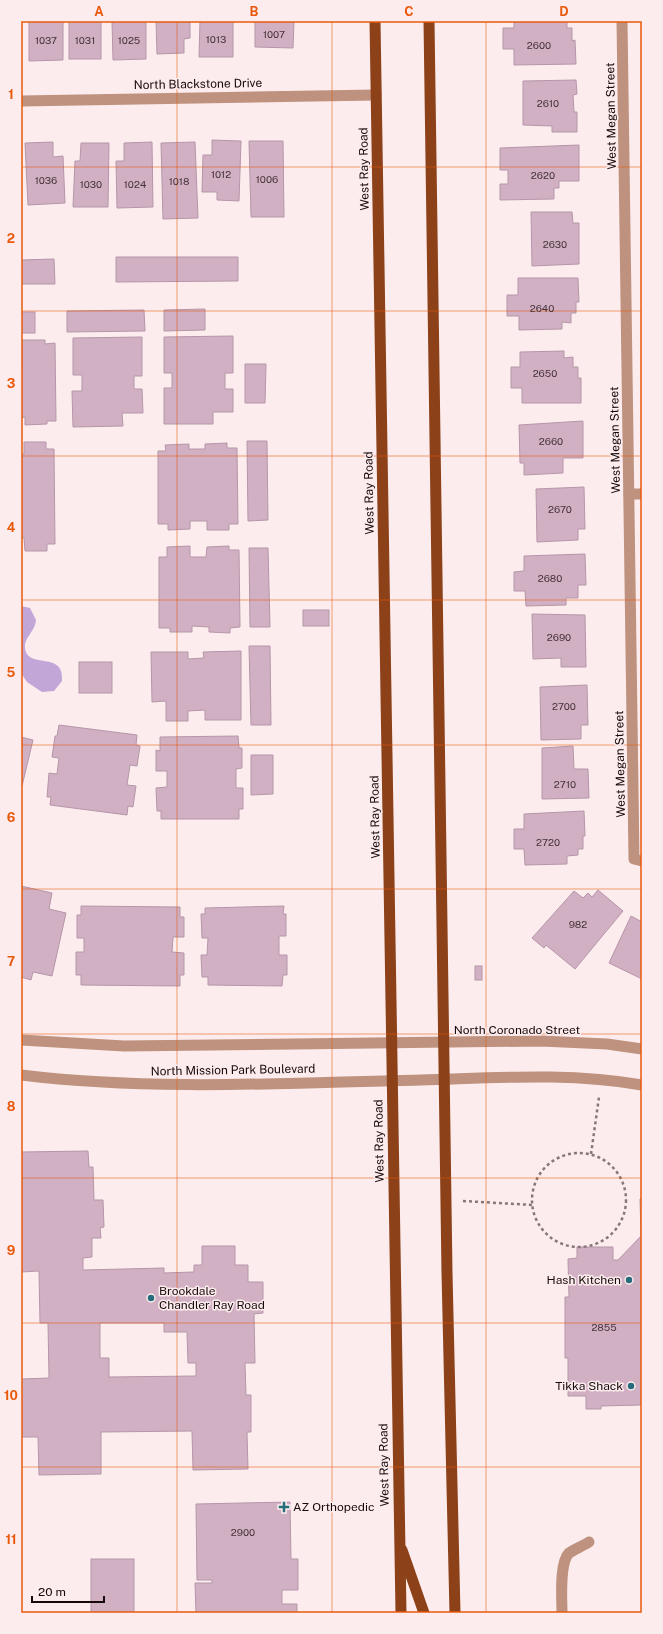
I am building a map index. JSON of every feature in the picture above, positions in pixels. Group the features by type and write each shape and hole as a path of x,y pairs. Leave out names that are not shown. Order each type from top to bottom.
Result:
{"main road":[{"name":"West Ray Road","path":"375,21 400,1613"},
{"path":"429,21 445,1043 446,1200 454,1613"},
{"path":"399,1540 424,1613"}],"street":[{"name":"West Megan Street","path":"622,21 629,494 638,860"},
{"name":"North Blackstone Drive","path":"21,101 376,95"},
{"path":"629,494 642,494"},
{"name":"North Mission Park Boulevard","path":"21,1040 124,1046 391,1043"},
{"name":"North Coronado Street","path":"391,1043 580,1042 620,1045 642,1049"},
{"name":"North Mission Park Boulevard","path":"21,1075 121,1084 210,1084 445,1079"},
{"path":"445,1079 582,1078 642,1086"},
{"path":"562,1613 563,1568 568,1554 589,1542"}],"path":[{"path":"591,1154 601,1080"},
{"path":"576,1152 591,1154 606,1160 617,1171 624,1185 627,1200 624,1216 616,1229 604,1240 590,1246 574,1246 559,1242 546,1233 537,1220 533,1205 534,1190 539,1176 549,1164 562,1156 576,1152"},
{"path":"446,1200 533,1205"}],"shaded area":[{"path":"21,606 30,608 36,620 34,628 25,644 27,654 32,658 58,666 61,672 62,681 54,691 42,692 27,682 21,673"}],"building":[{"path":"29,21 63,21 63,60 29,61"},
{"path":"69,21 101,21 101,59 69,59"},
{"path":"112,21 146,21 146,59 113,60"},
{"path":"156,21 190,21 190,38 184,39 184,53 157,54"},
{"path":"200,21 233,21 233,57 199,57"},
{"path":"255,21 294,21 293,48 255,47"},
{"path":"514,21 567,21 567,28 572,28 572,41 575,40 576,64 514,65 514,49 503,49 503,28 514,28"},
{"path":"576,80 577,94 573,95 574,112 577,112 577,132 552,132 552,126 523,125 523,81"},
{"path":"212,140 241,141 239,201 217,200 217,192 202,192 203,155 212,155"},
{"path":"249,141 283,141 284,217 251,217"},
{"path":"53,142 53,157 63,156 65,203 28,205 25,143"},
{"path":"152,142 153,207 117,208 116,161 124,161 124,143"},
{"path":"195,142 198,218 163,219 161,143"},
{"path":"81,143 109,143 108,207 73,207 75,161 80,161"},
{"path":"579,145 579,181 559,181 559,188 554,188 554,199 500,200 500,184 508,184 508,170 500,170 500,148"},
{"path":"531,212 572,212 573,223 579,223 579,264 532,266"},
{"path":"116,257 238,257 238,281 116,282"},
{"path":"54,259 55,284 21,284 21,260"},
{"path":"518,278 578,278 579,302 576,302 576,313 571,313 571,323 562,322 562,329 519,330 519,316 507,316 507,295 518,295"},
{"path":"205,309 205,330 164,331 164,310"},
{"path":"144,310 145,331 67,332 67,311"},
{"path":"21,312 35,312 35,333 21,333"},
{"path":"233,336 233,373 225,373 225,389 233,389 233,412 213,412 213,424 164,424 164,388 172,388 172,373 164,373 164,337"},
{"path":"142,337 142,376 134,376 134,389 142,389 143,413 122,413 123,426 73,427 72,391 82,391 82,375 73,375 73,338"},
{"path":"22,340 45,340 45,344 55,343 56,421 47,421 47,424 25,425 25,417 21,418"},
{"path":"564,351 564,358 573,357 573,367 578,367 578,378 581,378 581,403 522,403 522,388 511,388 511,367 520,367 520,352"},
{"path":"245,364 266,364 265,403 245,403"},
{"path":"583,421 583,458 563,458 563,473 524,475 524,463 520,463 519,425"},
{"path":"247,441 267,441 268,520 248,521"},
{"path":"24,442 46,442 46,449 54,449 55,544 47,544 47,551 25,551 24,538 21,538 21,454 24,454"},
{"path":"227,443 227,448 237,448 238,524 229,524 229,530 207,530 207,521 190,521 190,529 168,530 168,524 158,524 158,451 166,451 165,445 189,444 189,449 205,449 205,444"},
{"path":"584,487 585,529 578,529 578,540 537,542 536,489"},
{"path":"190,546 190,557 206,557 207,547 229,546 229,550 239,550 240,627 230,628 230,633 209,632 209,627 192,626 192,632 170,632 170,628 159,628 159,557 167,557 167,547"},
{"path":"249,548 268,548 270,627 250,627"},
{"path":"585,554 586,585 578,585 578,598 566,598 566,605 526,606 525,591 514,591 514,572 524,571 524,556"},
{"path":"303,610 329,610 329,626 303,626"},
{"path":"532,614 585,615 586,667 561,667 561,658 533,659"},
{"path":"249,646 270,646 271,725 251,725"},
{"path":"241,651 241,720 205,720 205,710 188,711 188,721 166,721 166,701 152,702 151,652 188,652 188,659 204,658 203,652"},
{"path":"79,662 112,662 112,693 79,693"},
{"path":"587,685 588,725 581,725 581,739 541,740 540,687"},
{"path":"59,725 137,735 136,745 140,746 137,766 130,765 127,785 136,786 133,807 128,806 127,815 50,805 51,797 47,797 49,773 57,774 59,758 52,757 55,736 57,736"},
{"path":"238,736 239,748 242,748 242,768 236,769 236,788 243,788 243,809 239,809 239,819 161,819 161,811 157,811 156,788 167,787 167,771 156,771 156,750 160,751 160,737"},
{"path":"21,737 33,740 22,786 21,785"},
{"path":"573,746 574,769 588,769 589,798 542,799 542,748"},
{"path":"251,755 273,755 273,794 251,795"},
{"path":"584,811 585,836 583,836 583,849 578,849 578,855 567,856 567,864 525,865 524,849 514,849 514,829 524,829 524,814"},
{"path":"21,886 52,893 49,909 66,913 52,976 33,972 31,980 21,977"},
{"path":"598,890 623,911 575,969 546,945 544,948 532,938 574,891 583,898 588,893 592,897"},
{"path":"81,906 180,907 180,917 184,917 184,937 173,937 172,952 184,953 184,975 180,975 180,986 81,985 81,975 76,975 76,952 84,952 84,938 77,938 77,915 81,915"},
{"path":"284,906 283,914 286,914 286,936 279,936 279,955 287,955 287,975 283,975 282,986 208,985 208,977 202,977 201,955 207,955 208,938 202,938 201,914 205,914 205,908"},
{"path":"631,916 642,922 642,979 609,963"},
{"path":"475,966 482,966 482,980 475,980"},
{"name":"Brookdale Chandler Ray Road","path":"88,1151 89,1167 93,1167 94,1200 103,1200 104,1227 100,1228 101,1238 92,1238 92,1257 83,1258 83,1270 164,1268 164,1273 194,1272 194,1265 202,1265 202,1246 235,1246 235,1265 248,1265 248,1282 263,1282 263,1313 254,1314 255,1363 245,1363 246,1395 251,1395 251,1432 247,1432 248,1469 193,1470 192,1431 101,1432 101,1474 39,1475 38,1437 21,1437 21,1379 49,1378 48,1323 40,1323 39,1271 21,1272 21,1152","holes":["100,1323 164,1323 164,1332 187,1332 188,1363 196,1363 196,1376 109,1377 109,1358 100,1358"]},
{"path":"640,1199 642,1199 642,1405 601,1406 601,1409 586,1409 586,1396 568,1396 568,1358 565,1358 565,1297 569,1297 568,1259 577,1258 577,1247 613,1247 613,1260 618,1260 641,1236"},
{"path":"290,1502 291,1559 298,1559 298,1590 282,1590 282,1604 297,1604 297,1613 196,1613 195,1583 212,1583 212,1580 197,1580 196,1504"},
{"path":"91,1559 134,1559 134,1613 91,1613"}],"place":[{"name":"Hash Kitchen","path":"629,1280"},
{"name":"Brookdale Chandler Ray Road","path":"151,1298"},
{"name":"Tikka Shack","path":"631,1386"},
{"name":"AZ Orthopedic","path":"284,1507"}]}
